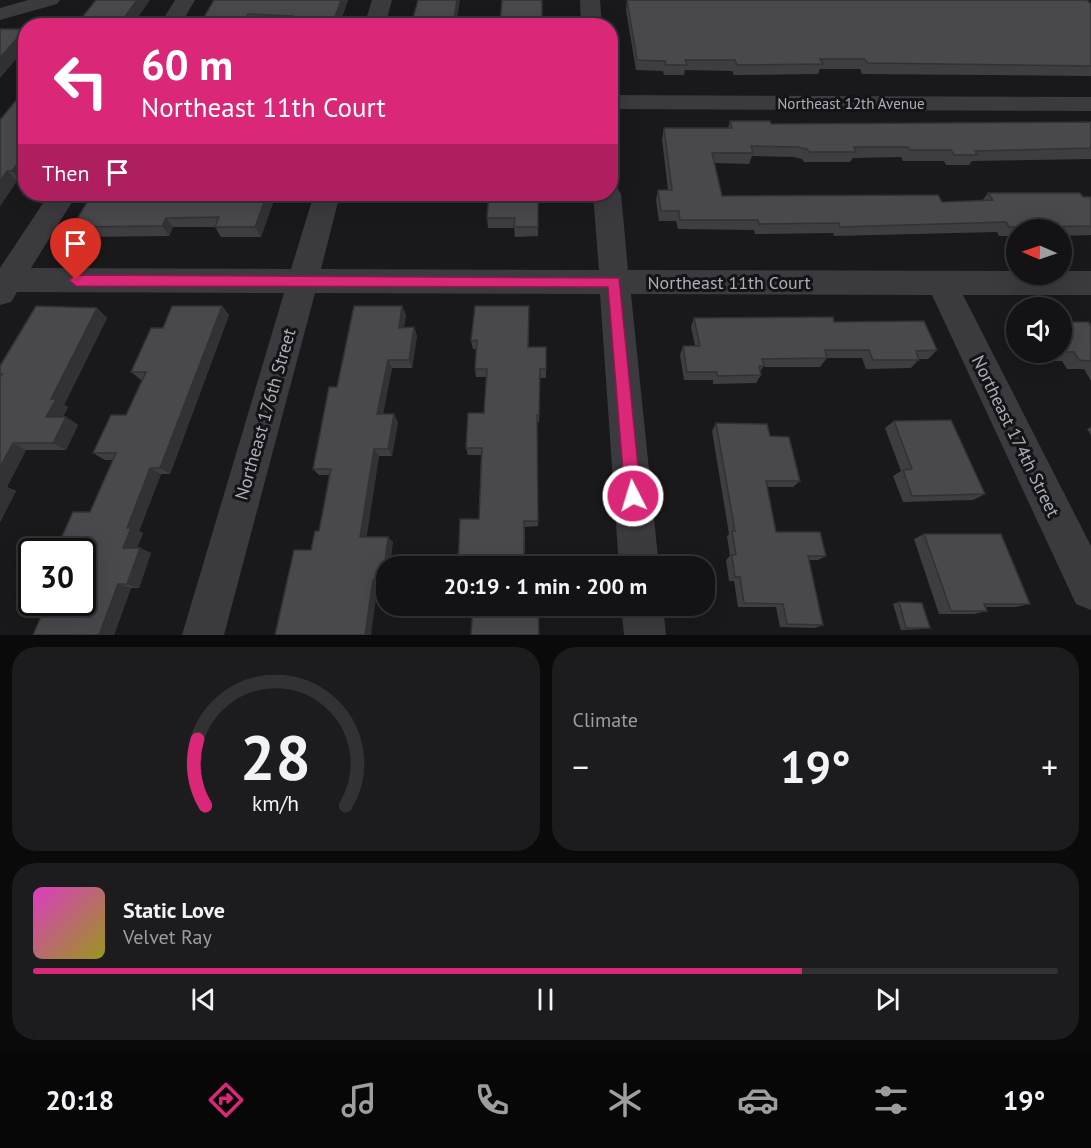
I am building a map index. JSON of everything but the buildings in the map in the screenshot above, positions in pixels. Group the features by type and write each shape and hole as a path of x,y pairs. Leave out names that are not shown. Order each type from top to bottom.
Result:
{"street":[{"path":"0,14 50,0"},
{"path":"174,18 185,0"},
{"path":"376,18 382,0"},
{"path":"590,0 591,18"},
{"name":"Northeast 12th Avenue","path":"618,102 1091,104"},
{"path":"4,286 59,201"},
{"name":"Northeast 176th Street","path":"203,635 325,201"},
{"path":"608,201 638,556"},
{"name":"Northeast 11th Court","path":"4,286 303,281 1091,283"},
{"name":"Northeast 174th Street","path":"941,282 1091,589"},
{"path":"643,616 645,635"}],"route":[{"path":"76,280 614,282 633,496"}]}
